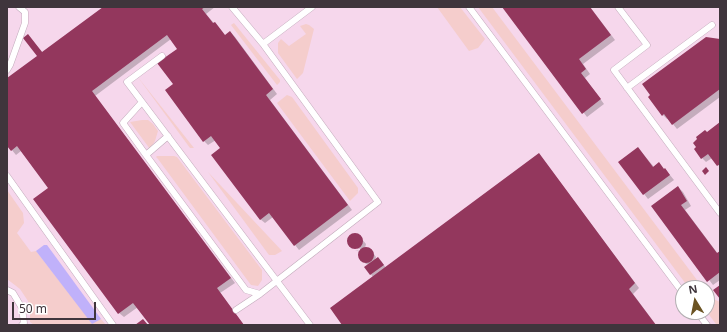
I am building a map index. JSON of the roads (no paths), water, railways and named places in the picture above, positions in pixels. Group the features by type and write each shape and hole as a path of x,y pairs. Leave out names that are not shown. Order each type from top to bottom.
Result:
{"lane":[{"path":"7,70 25,23 25,12 20,7"},
{"path":"232,7 263,44 378,202 260,294 236,310"},
{"path":"263,44 312,7"},
{"path":"470,7 675,282"},
{"path":"618,7 647,45 614,70 720,213"},
{"path":"627,88 712,25"},
{"path":"162,56 127,82 310,325"},
{"path":"142,102 123,123 246,290 260,294"},
{"path":"146,155 168,136"},
{"path":"7,176 113,325"},
{"path":"7,290 13,293 22,308 24,323 22,325"}]}
